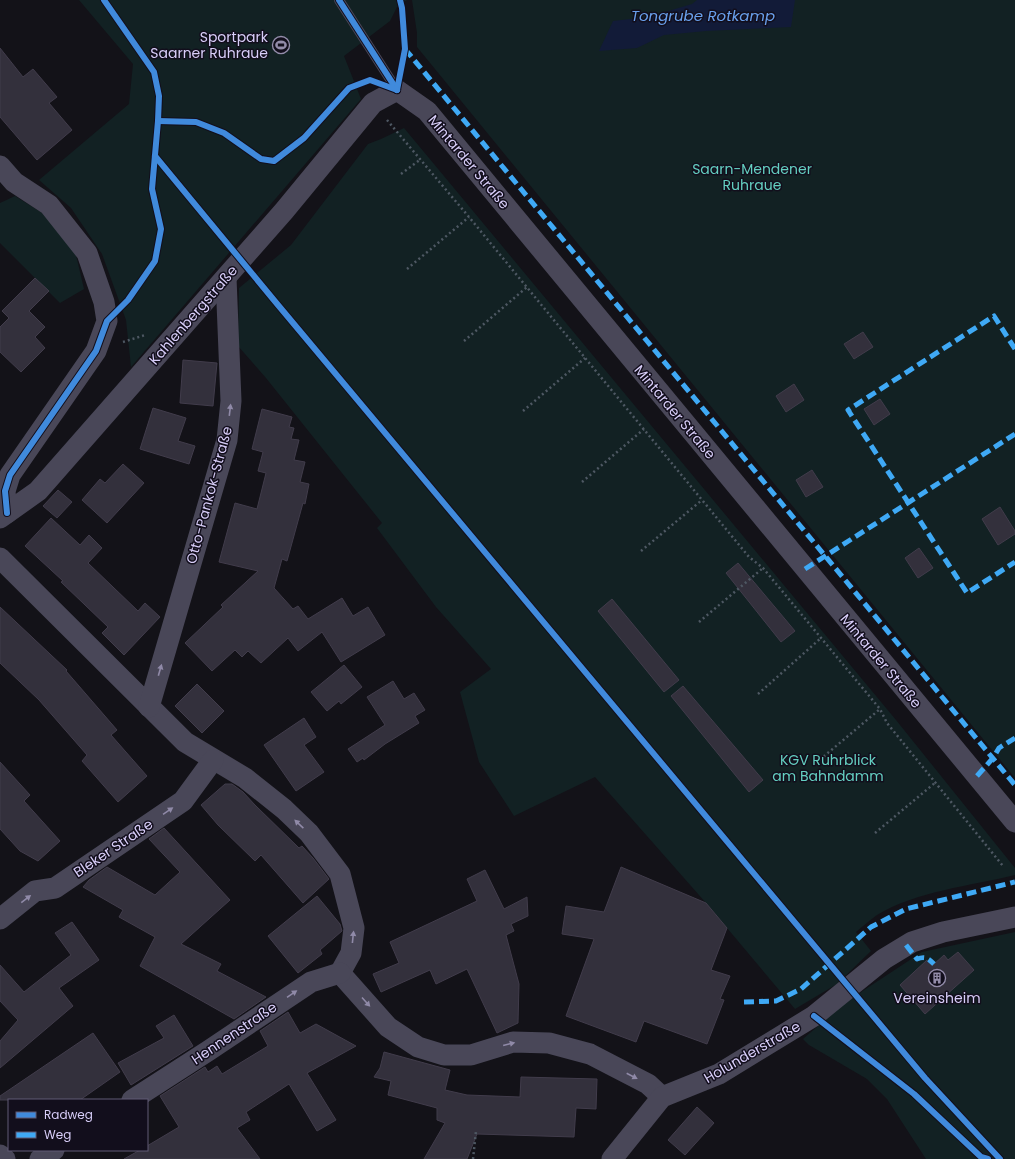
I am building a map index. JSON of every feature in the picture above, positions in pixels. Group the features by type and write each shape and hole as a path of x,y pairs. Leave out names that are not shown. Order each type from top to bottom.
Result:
{"street":[{"name":"Kahlenbergstraße","path":"4,516 38,491 284,211 373,103 396,90"},
{"name":"Mintarder Straße","path":"396,90 427,111 1015,822"},
{"path":"0,166 14,182 49,205 87,253 104,302 107,321 96,351 10,475 5,491 4,516"},
{"name":"Otto-Pankok-Straße","path":"149,708 227,440 231,401 226,278"},
{"path":"0,558 149,708 185,742 245,778 284,809 308,833 340,874 354,928 352,953 340,973 388,1027 418,1047 444,1055 471,1054 513,1042 549,1043 590,1054 648,1084 662,1098"},
{"name":"Bleker Straße","path":"0,919 35,891 55,888 183,801 214,760"},
{"name":"Holunderstraße","path":"612,1159 662,1098 719,1074 814,1016 884,959 912,942 943,932 1015,917"},
{"name":"Hennenstraße","path":"134,1099 208,1052 311,982 340,973"},
{"path":"40,1159 52,1151"},
{"path":"0,1155 5,1159"}],"lane":[{"name":"Mintarder Straße","path":"339,0 396,90"}],"path":[{"path":"373,103 469,216 749,557 762,568 880,708 888,723 1003,866"},
{"path":"401,174 421,159"},
{"path":"407,269 469,216"},
{"path":"464,341 527,287"},
{"path":"96,351 148,334"},
{"path":"523,411 585,358"},
{"path":"582,482 644,429"},
{"path":"641,551 702,500"},
{"path":"699,622 762,568"},
{"path":"758,694 821,638"},
{"path":"816,763 880,708"},
{"path":"875,833 936,782"},
{"path":"473,1159 476,1131"}],"green space":[{"path":"79,0 407,0 397,7 390,21 344,56 361,99 131,367 126,320 102,254 71,208 39,180 129,104 133,64"},
{"name":"Saarn-Mendener Ruhraue","path":"412,0 1015,0 1015,778 417,47 417,33"},
{"name":"KGV Ruhrblick am Bahndamm","path":"404,128 896,720 1015,868 1015,875 926,895 909,900 877,915 856,932 871,951 837,984 795,1009 706,903 595,777 514,816 479,762 460,692 491,669 436,607 377,528 382,523 266,378 238,346 239,288 291,245 368,144"},
{"path":"15,196 44,214 76,255 84,289 60,303 0,243 0,203"},
{"path":"1015,932 1015,1159 926,1159 887,1099 867,1079 809,1045 803,1039 846,1002 922,952"}],"water":[{"name":"Tongrube Rotkamp","path":"697,0 795,0 791,27 706,31 664,35 637,48 599,51 613,21 648,17 692,4"}],"building":[{"path":"0,48 23,77 33,69 57,97 49,103 72,130 37,160 0,117"},
{"path":"35,278 49,291 29,311 45,327 35,337 45,348 21,372 0,352 0,327 9,318 2,311"},
{"path":"863,332 873,347 854,359 844,344"},
{"path":"183,360 217,363 213,406 180,403"},
{"path":"794,384 804,400 786,412 776,396"},
{"path":"880,399 890,414 874,425 864,409"},
{"path":"153,408 186,418 178,441 195,446 189,464 140,449"},
{"path":"262,409 292,417 289,427 294,428 291,439 299,440 294,460 305,462 300,482 309,484 305,504 303,503 287,561 282,559 274,588 293,609 298,606 308,619 342,598 353,616 368,607 385,635 341,662 322,632 298,651 288,638 261,663 248,651 242,657 235,650 212,671 185,643 223,607 221,605 258,571 219,562 235,503 257,509 266,473 258,471 263,452 252,449"},
{"path":"123,464 144,483 107,523 82,500 100,479 105,483"},
{"path":"812,470 823,487 806,497 796,480"},
{"path":"58,490 72,502 57,518 43,506"},
{"path":"1000,507 1015,531 1015,534 998,545 982,519"},
{"path":"51,518 80,545 89,535 102,548 88,563 138,611 145,603 160,617 124,655 102,633 108,627 61,582 63,581 25,546"},
{"path":"919,548 933,568 918,578 905,558"},
{"path":"738,563 795,631 781,642 726,573"},
{"path":"612,599 679,680 664,692 598,611"},
{"path":"0,607 67,670 66,671 117,730 111,735 147,776 118,802 82,761 87,755 39,700 0,663"},
{"path":"344,665 362,687 341,704 339,701 327,711 311,692"},
{"path":"393,681 404,699 414,693 425,710 415,716 419,723 385,744 364,760 363,758 357,762 348,749 385,725 367,697"},
{"path":"197,684 224,711 202,733 175,706"},
{"path":"683,686 763,780 749,792 671,696"},
{"path":"304,718 316,737 304,745 324,772 296,791 264,745"},
{"path":"0,762 30,795 24,801 60,841 38,861 20,851 0,829"},
{"path":"225,784 232,784 243,792 299,848 302,846 329,879 303,903 261,855 255,861 218,825 201,805"},
{"path":"164,828 230,900 181,944 221,964 217,971 266,997 234,1019 140,966 155,937 119,917 123,910 83,887 89,880 107,867 155,895 180,872 149,839"},
{"path":"621,867 706,903 727,928 711,970 730,976 720,999 724,1000 707,1044 644,1021 636,1042 566,1016 594,939 562,934 566,906 604,912"},
{"path":"485,870 504,909 527,897 528,916 511,924 514,931 506,935 519,984 518,1023 497,1033 467,969 436,984 430,970 381,992 373,974 399,963 390,942 477,901 467,879"},
{"path":"317,896 340,924 342,931 320,950 322,954 298,973 268,936"},
{"path":"72,922 99,960 59,988 73,1006 0,1068 0,1041 18,1020 0,1001 0,965 24,992 71,955 55,933"},
{"name":"Vereinsheim","path":"958,952 974,970 925,1014 900,985 927,960 932,966 944,955 948,960"},
{"path":"288,1012 300,1033 316,1024 356,1046 307,1073 336,1120 317,1131 289,1084 246,1112 250,1120 237,1128 260,1159 124,1159 138,1151 148,1151 148,1145 179,1127 160,1096 205,1067 208,1072 217,1066 222,1074 268,1046 260,1031"},
{"path":"174,1015 193,1046 131,1085 118,1063 164,1038 156,1026"},
{"path":"93,1033 120,1072 81,1099 0,1100 0,1096"},
{"path":"384,1052 450,1070 445,1090 467,1095 520,1097 521,1077 597,1079 596,1109 576,1108 574,1137 477,1134 467,1159 424,1159 445,1123 437,1120 437,1108 388,1095 391,1081 374,1077 380,1068"},
{"path":"697,1107 714,1123 685,1155 668,1140"}],"marked path":[{"path":"405,49 1015,785"},
{"path":"1015,349 994,316 848,410 967,593 1015,562"},
{"path":"805,569 1015,434"},
{"path":"977,776 993,758 999,748 1015,738"},
{"path":"744,1002 776,1001 801,989 871,927 906,909 1015,882"},
{"path":"906,945 917,959 926,958 934,964"}],"cycle path":[{"path":"7,513 5,491 10,475 96,351 107,321 128,300 155,261 161,229 152,189 159,96 154,72 104,0"},
{"path":"339,0 397,90"},
{"path":"397,90 405,49 400,0"},
{"path":"158,121 196,122 224,133 261,159 274,161 304,138 349,88 370,80 397,90"},
{"path":"155,156 925,1078 1000,1159"},
{"path":"814,1016 914,1094 981,1157 988,1159"}],"place":[{"name":"Sportpark Saarner Ruhraue","path":"281,45"},
{"name":"Vereinsheim","path":"937,978"}]}
